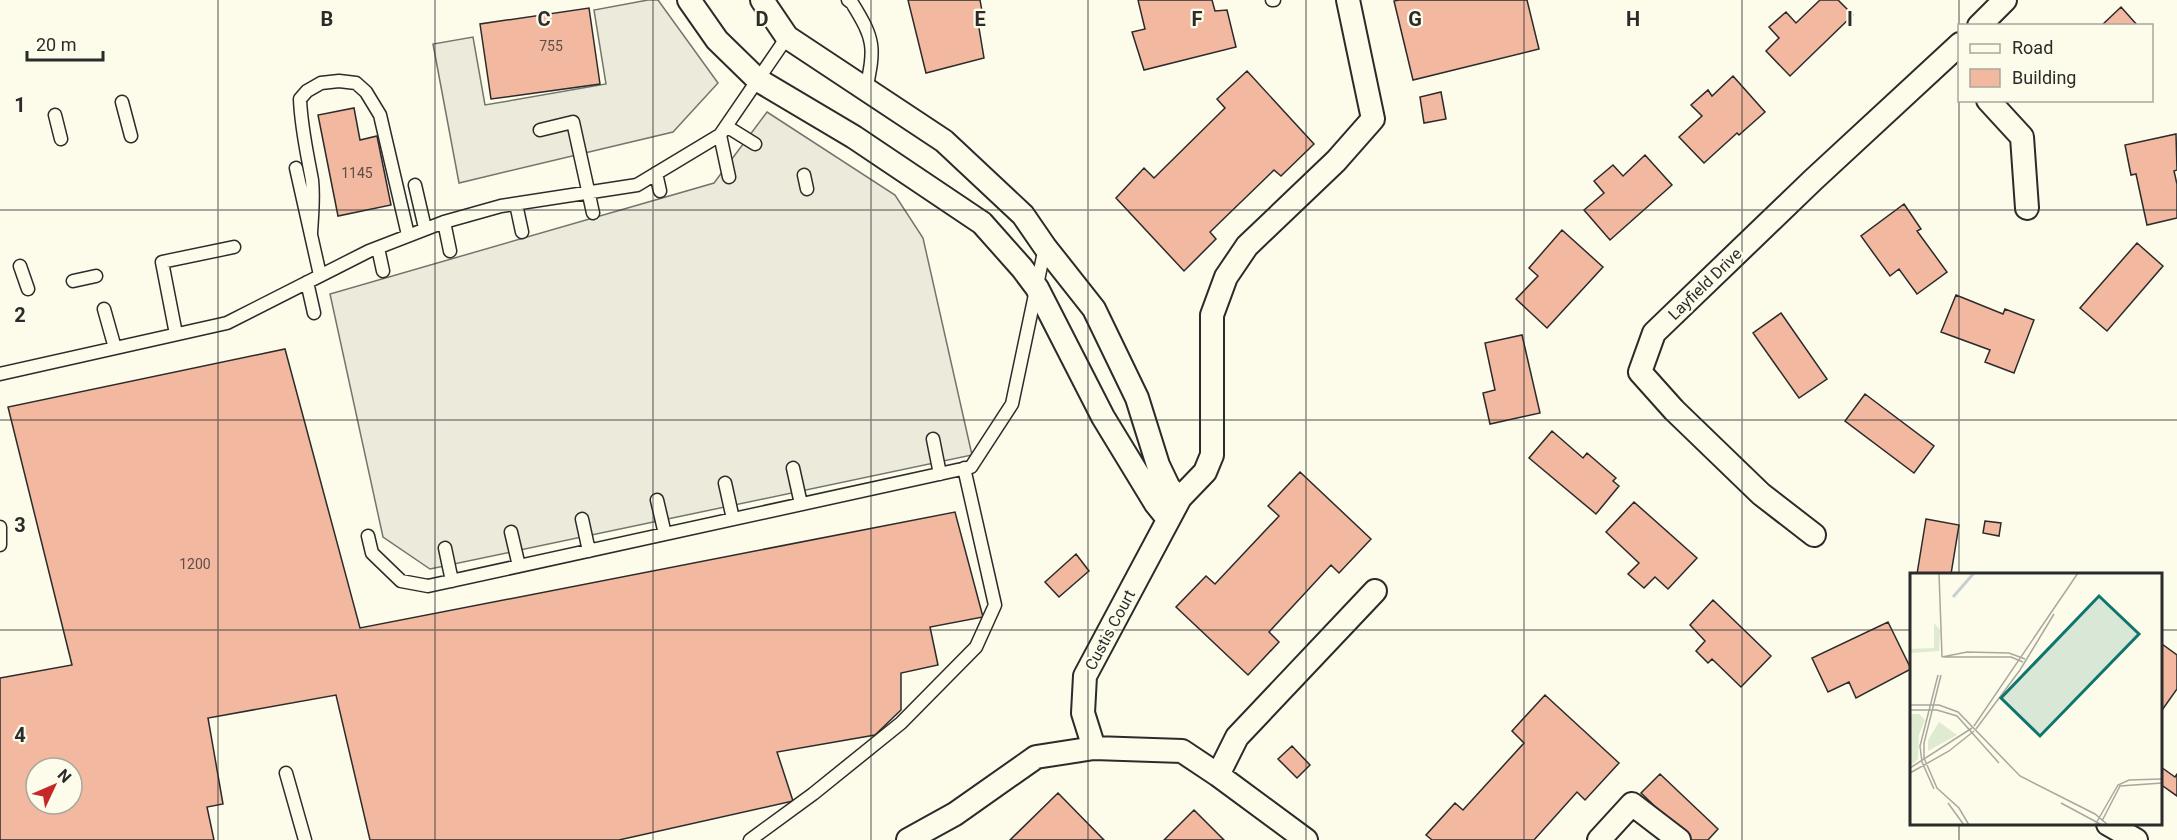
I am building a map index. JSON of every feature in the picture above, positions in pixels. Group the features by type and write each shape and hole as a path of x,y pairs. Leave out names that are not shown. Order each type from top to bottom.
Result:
{"street":[{"path":"689,0 717,40 758,80 854,137 982,223 1022,268 1036,288 1103,417 1156,504 1168,519"},
{"path":"762,0 787,37 944,141 1023,215 1094,309 1137,398 1158,465 1169,488 1180,498"},
{"name":"Custis Court","path":"1094,748 1083,713 1085,676 1180,498 1205,472 1212,455 1212,315 1226,278 1247,246 1336,161 1373,119 1348,0"},
{"path":"1981,24 2005,0"},
{"name":"Layfield Drive","path":"1814,535 1761,494 1674,410 1640,372 1654,333 1813,180 1955,57"},
{"path":"1990,102 2022,137 2027,208"},
{"path":"1218,775 1237,737 1375,591"},
{"path":"908,840 956,814 1036,757 1094,748 1182,752 1218,775 1306,840"},
{"path":"1599,840 1632,804 1679,840"},
{"path":"2110,825 2136,840"}],"lane":[{"path":"848,0 869,31 873,59 866,90"},
{"path":"0,374 227,323 378,248 444,222 516,204 637,185 723,131 787,37"},
{"path":"311,233 312,181 301,121 300,99 307,91 321,83 339,81 356,83 366,92 380,115 408,235"},
{"path":"122,102 131,136"},
{"path":"55,115 61,139"},
{"path":"540,130 573,122 593,213"},
{"path":"723,131 755,144"},
{"path":"723,131 729,177"},
{"path":"296,168 320,275"},
{"path":"656,173 660,191"},
{"path":"804,175 807,189"},
{"path":"415,185 425,228"},
{"path":"516,204 522,232"},
{"path":"444,222 450,251"},
{"path":"176,334 162,262 234,247"},
{"path":"368,536 372,553 400,581 428,586 971,467 1012,404 1045,247"},
{"path":"378,248 383,271"},
{"path":"20,266 28,289"},
{"path":"73,281 96,276"},
{"path":"307,282 314,314"},
{"path":"104,309 115,348"},
{"path":"933,439 940,474"},
{"path":"793,468 801,504"},
{"path":"750,840 813,794 901,723 975,647 995,605 964,468"},
{"path":"725,483 733,519"},
{"path":"657,500 664,534"},
{"path":"582,519 589,551"},
{"path":"0,527 0,545"},
{"path":"511,532 519,566"},
{"path":"445,548 452,581"},
{"path":"286,773 305,840"}],"shaded area":[{"path":"658,0 718,83 673,132 459,183 433,44 473,37 485,105 606,84 594,10"},
{"path":"767,112 895,195 923,238 972,455 430,569 383,537 330,294 714,183"}],"building":[{"path":"908,0 980,0 984,22 978,22 984,58 926,73"},
{"path":"1138,0 1212,0 1215,11 1227,10 1236,47 1144,70 1132,32 1145,29"},
{"path":"1527,0 1539,49 1413,80 1394,1"},
{"path":"1820,0 1838,0 1853,15 1790,76 1766,51 1779,38 1769,27 1786,12 1796,23"},
{"path":"2121,7 2136,24 2103,24"},
{"path":"589,8 600,84 491,99 480,24"},
{"path":"1247,71 1314,144 1281,176 1274,170 1210,232 1216,239 1184,271 1116,198 1144,168 1154,178 1225,108 1217,99"},
{"path":"1733,76 1765,112 1739,135 1737,133 1704,163 1679,137 1702,116 1691,105 1708,90 1712,96"},
{"path":"1441,92 1446,119 1424,123 1420,97"},
{"path":"354,108 360,140 377,136 391,205 338,216 318,115"},
{"path":"2176,134 2177,170 2174,171 2177,184 2177,218 2147,225 2136,174 2131,175 2125,145"},
{"path":"1645,155 1672,185 1610,240 1584,210 1604,193 1594,181 1613,165 1623,176"},
{"path":"1904,204 1921,229 1917,231 1947,272 1917,294 1899,269 1890,276 1861,236"},
{"path":"1562,230 1603,267 1547,328 1516,299 1538,276 1529,268"},
{"path":"2137,243 2163,266 2107,331 2080,308"},
{"path":"1956,295 2003,314 2005,309 2034,320 2014,373 1985,362 1990,350 1941,332"},
{"path":"1781,313 1827,379 1799,398 1753,333"},
{"path":"1522,335 1540,413 1490,424 1483,393 1495,390 1485,343"},
{"path":"285,349 360,628 955,512 983,617 930,627 938,665 901,673 901,710 875,735 777,752 793,801 619,840 370,840 336,695 208,718 223,804 207,807 214,840 0,840 0,678 72,665 8,407"},
{"path":"1865,394 1934,446 1914,473 1845,421"},
{"path":"1552,431 1583,458 1587,453 1616,478 1613,481 1619,486 1596,514 1529,458"},
{"path":"1300,472 1371,539 1339,573 1331,565 1269,632 1279,642 1248,675 1176,607 1206,576 1215,584 1279,516 1268,506"},
{"path":"1634,502 1697,558 1668,589 1655,577 1644,588 1628,574 1639,563 1606,532"},
{"path":"1926,519 1959,525 1951,573 1917,573"},
{"path":"1985,521 2001,523 1999,536 1983,533"},
{"path":"1076,554 1089,571 1059,597 1045,582"},
{"path":"1713,600 1771,656 1741,687 1712,659 1708,663 1696,651 1705,641 1690,625"},
{"path":"1888,622 1910,670 1856,698 1849,682 1828,692 1812,658"},
{"path":"2162,644 2177,655 2177,689 2162,710"},
{"path":"1545,695 1619,763 1585,800 1577,792 1534,840 1432,840 1426,835 1455,803 1463,810 1524,743 1512,731"},
{"path":"1292,746 1310,765 1297,778 1278,759"},
{"path":"2162,768 2175,777 2177,774 2177,796 2162,785"},
{"path":"1660,774 1718,829 1708,840 1690,840 1641,793"},
{"path":"1058,793 1104,840 1010,840"},
{"path":"1194,810 1224,840 1164,840"}]}
